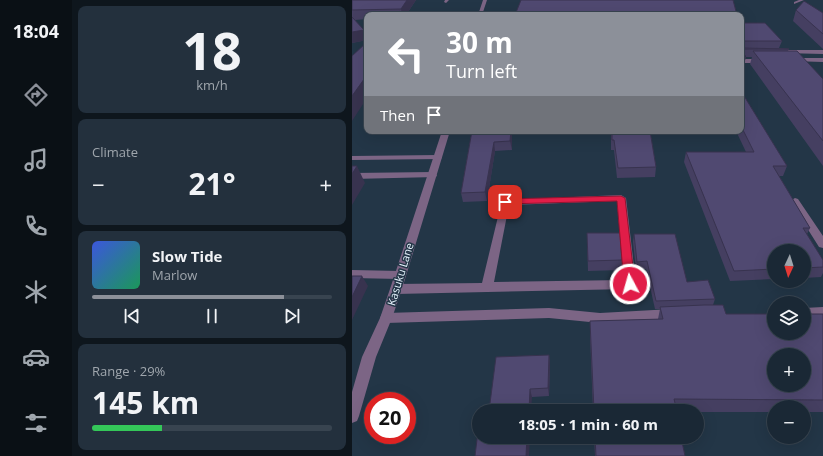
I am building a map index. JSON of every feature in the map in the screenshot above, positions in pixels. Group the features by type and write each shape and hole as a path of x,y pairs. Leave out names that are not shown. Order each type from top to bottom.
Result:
{"street":[{"path":"481,12 485,0"},
{"path":"796,3 802,0"},
{"path":"778,52 823,52"},
{"path":"744,61 771,60"},
{"path":"786,60 823,60"},
{"name":"Kasuku Lane","path":"352,416 369,357 386,318 396,289 445,134"},
{"path":"352,158 438,157"},
{"path":"352,176 433,175"},
{"path":"396,289 630,284 621,198 505,202 487,287"},
{"path":"796,201 823,244"},
{"path":"352,274 400,275"},
{"path":"811,313 823,312"},
{"path":"386,318 549,313 600,318 684,314"}],"building":[{"path":"352,0 407,0 401,9 352,10"},
{"path":"521,0 733,0 736,12 516,12"},
{"path":"804,1 823,13 823,34 796,10"},
{"path":"352,17 364,30 352,32"},
{"path":"744,23 765,23 782,41 744,41"},
{"path":"364,45 364,79 352,96 352,56"},
{"path":"744,48 789,49 744,49"},
{"path":"753,51 797,51 823,79 823,141"},
{"path":"744,96 787,166 773,166 810,228 803,228 823,260 823,267 811,268 811,244 767,244 767,269 734,271 686,152 754,152 744,132"},
{"path":"471,134 511,134 510,141 494,142 485,192 461,193"},
{"path":"612,134 650,134 656,167 618,168 614,140 612,140"},
{"path":"352,166 357,166 352,174"},
{"path":"587,233 620,233 622,260 588,261"},
{"path":"634,234 675,234 687,282 708,280 715,299 656,301 647,261 637,262"},
{"path":"352,276 362,276 352,297"},
{"path":"723,305 726,314 767,314 767,340 811,340 811,314 823,314 823,400 674,399 675,404 594,404 590,321 663,319 660,307"},
{"path":"549,355 548,388 530,389 529,404 490,404 496,357"},
{"path":"476,444 527,444 526,456 475,456"},
{"path":"595,444 682,444 685,456 596,456"}],"route":[{"path":"505,202 621,198 630,284"}]}
